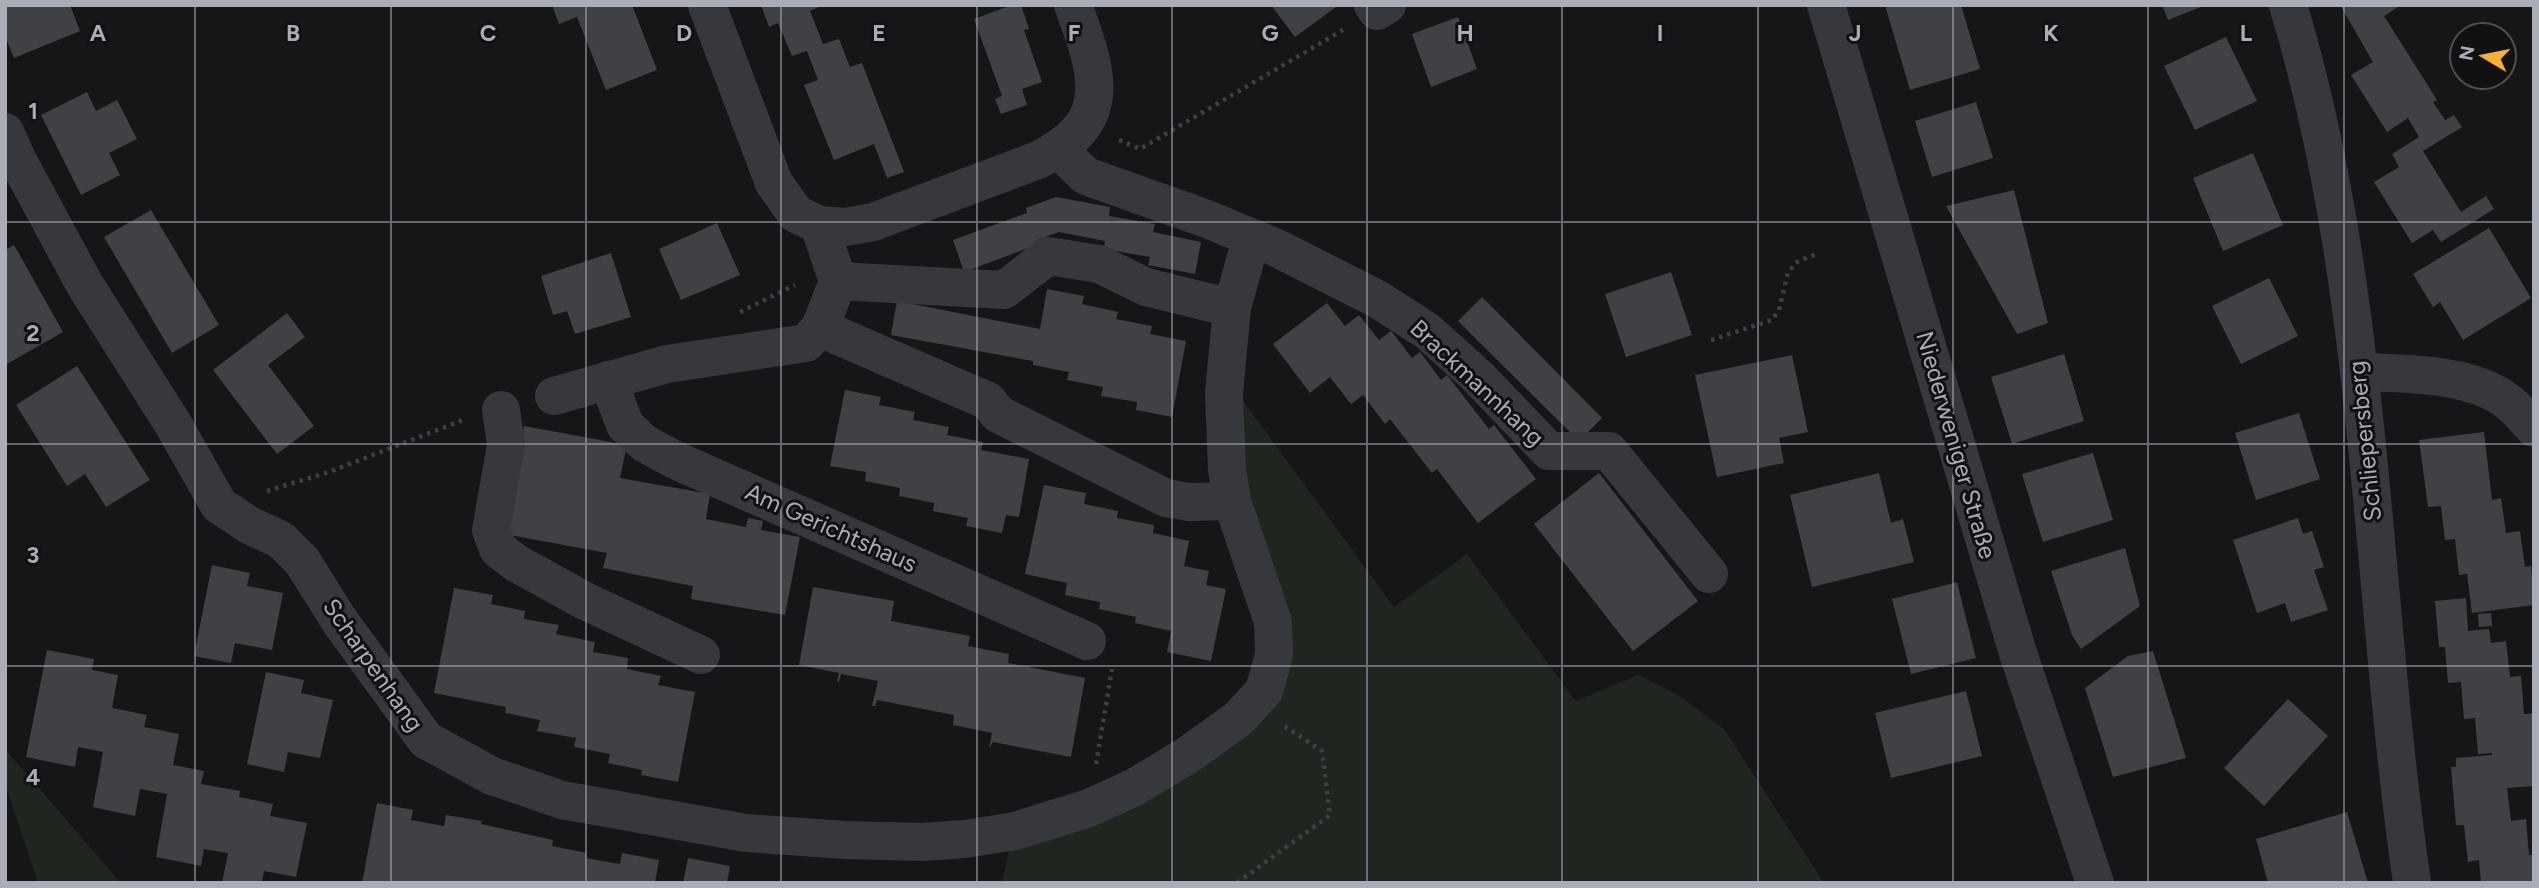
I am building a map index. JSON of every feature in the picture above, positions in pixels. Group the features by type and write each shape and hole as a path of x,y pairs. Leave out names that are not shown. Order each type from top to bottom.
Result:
{"street":[{"path":"707,5 774,183 796,214 819,225 845,227 873,222 1038,160 1071,138 1097,90 1091,53 1073,5"},
{"name":"Niederweniger Straße","path":"1826,5 2018,653 2095,883"},
{"name":"Schliepersberg","path":"2287,5 2307,68 2333,195 2359,372 2400,790 2412,883"},
{"name":"Scharpenhang","path":"5,132 85,285 173,424 219,505 249,525 281,540 302,561 339,620 425,740 492,776 562,800 746,834 845,841 923,842 965,839 1015,831 1088,808"},
{"name":"Brackmannhang","path":"1071,138 1086,176 1207,219 1279,249 1379,300 1427,331 1477,376 1549,451 1609,451 1709,574"},
{"path":"554,396 667,365 806,343 820,328 838,281 819,225"},
{"path":"1088,808 1135,787 1188,755 1238,719 1264,691 1274,655 1273,622 1232,501 1227,469 1224,393 1232,308 1251,239"},
{"path":"838,281 1004,290 1048,256 1099,264 1146,287 1232,308"},
{"path":"820,328 988,401 998,414 1166,498 1189,502 1232,501"},
{"path":"2359,372 2465,381 2507,400 2534,428"},
{"name":"Am Gerichtshaus","path":"608,380 625,425 645,443 675,460 1087,641"},
{"path":"501,411 506,445 491,530 498,550 516,563 585,601 701,655"}],"path":[{"path":"1071,138 1140,149 1379,7"},
{"path":"1711,340 1772,320 1779,310 1788,272 1797,262 1816,254"},
{"path":"219,505 329,471 471,417 501,411"},
{"path":"1087,641 1103,651 1110,660 1112,672 1088,808"},
{"path":"1237,883 1330,815 1322,751 1281,724 1238,719"}],"shaded area":[{"path":"1238,394 1394,607 1467,554 1576,701 1638,675 1678,695 1724,729 1824,883 1002,883 1010,845 1273,698 1245,503"},
{"path":"5,749 121,883 38,883 5,784"}],"building":[{"path":"5,5 70,5 80,31 14,58 5,36"},
{"path":"552,5 632,5 657,70 606,90 577,17 559,24"},
{"path":"761,5 824,5 810,11 823,44 839,39 850,67 862,63 904,172 887,178 874,144 834,160 804,85 818,80 807,51 792,56 778,23 769,27"},
{"path":"1012,5 1021,5 1029,29 1024,30 1042,82 1022,89 1027,105 1001,114 995,99 1002,96 974,19"},
{"path":"1271,5 1334,5 1336,7 1295,37"},
{"path":"1885,5 1961,5 1980,69 1910,90"},
{"path":"2162,5 2206,5 2168,20"},
{"path":"2340,5 2401,5 2384,16 2437,100 2433,102 2445,120 2454,115 2462,127 2423,151 2461,212 2486,196 2494,209 2441,242 2433,230 2412,243 2374,182 2399,167 2392,154 2419,137 2408,118 2387,132 2351,75 2373,62"},
{"path":"1458,17 1477,69 1431,87 1412,34"},
{"path":"2226,37 2257,101 2195,130 2164,66"},
{"path":"87,92 96,111 117,100 137,139 109,153 120,175 81,195 41,115"},
{"path":"1976,102 1993,158 1932,177 1915,121"},
{"path":"2253,153 2283,225 2223,251 2193,178"},
{"path":"2014,190 2048,323 2017,334 1946,206"},
{"path":"1056,197 1110,207 1109,216 1155,224 1153,232 1201,242 1195,274 1148,265 1150,257 1104,249 1105,241 1059,232 1037,240 1039,244 964,272 953,240 1027,213 1026,208"},
{"path":"151,210 219,325 172,353 104,237"},
{"path":"717,223 740,275 681,300 659,249"},
{"path":"2489,228 2531,298 2463,340 2440,302 2433,307 2413,274"},
{"path":"14,245 63,332 5,365 5,250"},
{"path":"611,253 631,317 575,334 567,311 553,315 541,276"},
{"path":"1671,272 1692,335 1626,357 1605,294"},
{"path":"2269,278 2298,336 2241,364 2212,306"},
{"path":"1047,289 1084,296 1082,304 1118,312 1116,319 1152,326 1150,334 1186,341 1172,417 1136,410 1137,402 1101,396 1103,387 1067,380 1069,372 1033,365 1033,361 891,335 897,301 1040,329"},
{"path":"1482,297 1602,418 1579,441 1458,321"},
{"path":"1327,303 1345,326 1359,315 1379,340 1391,331 1412,358 1420,352 1441,380 1447,375 1489,429 1494,425 1536,479 1478,523 1437,469 1432,473 1390,419 1385,424 1363,395 1351,404 1330,377 1310,393 1273,344"},
{"path":"287,313 305,337 268,365 314,426 277,454 213,370"},
{"path":"2064,354 2084,421 2012,444 1991,377"},
{"path":"1792,355 1808,432 1779,438 1784,463 1717,477 1695,375"},
{"path":"77,366 150,480 106,507 85,474 67,486 16,405"},
{"path":"845,390 881,397 879,405 915,412 913,420 949,427 947,435 983,442 981,450 1029,459 1019,517 1006,515 1002,533 966,526 968,518 933,511 934,503 899,496 900,488 865,481 866,472 830,466"},
{"path":"2299,413 2320,479 2256,500 2235,433"},
{"path":"524,426 627,445 620,478 710,494 706,519 746,527 748,518 763,521 761,530 800,537 785,615 691,599 693,586 603,568 607,553 504,534"},
{"path":"2484,432 2492,500 2501,498 2506,533 2520,531 2525,567 2531,566 2534,605 2472,613 2467,574 2459,575 2455,539 2445,540 2441,506 2428,507 2419,440"},
{"path":"2093,453 2113,520 2043,542 2022,474"},
{"path":"1599,473 1698,601 1633,651 1534,524"},
{"path":"1879,473 1891,523 1903,519 1914,562 1812,587 1790,495"},
{"path":"1044,485 1086,493 1084,504 1118,511 1117,518 1154,525 1153,533 1189,541 1184,566 1209,571 1206,585 1226,589 1211,661 1167,652 1171,631 1135,623 1136,617 1099,609 1100,602 1065,595 1067,583 1025,574"},
{"path":"2298,518 2303,534 2312,531 2324,567 2314,570 2328,610 2291,622 2285,603 2257,613 2233,540"},
{"path":"2125,548 2140,606 2081,649 2072,635 2051,571"},
{"path":"212,565 250,573 247,586 283,593 272,650 235,643 231,663 194,656"},
{"path":"1957,582 1976,658 1911,674 1892,599"},
{"path":"813,587 894,601 891,621 970,636 968,646 1009,654 1008,663 1085,678 1071,757 993,742 989,748 992,733 953,725 954,715 877,700 875,706 872,706 878,681 841,674 839,682 839,673 799,665"},
{"path":"454,588 493,595 491,604 525,611 524,619 559,625 556,634 595,642 593,652 628,658 627,669 661,676 658,685 695,692 678,782 641,775 642,770 608,763 610,754 574,747 576,738 537,731 540,720 505,713 506,707 434,693"},
{"path":"2466,598 2468,631 2489,629 2491,643 2506,641 2510,677 2521,676 2524,714 2534,713 2534,786 2507,788 2511,821 2526,819 2529,855 2534,855 2534,883 2481,883 2479,860 2468,862 2464,825 2456,825 2451,767 2456,767 2456,758 2492,755 2478,754 2475,718 2464,719 2461,682 2448,683 2445,647 2439,647 2435,601"},
{"path":"2491,613 2492,626 2479,627 2478,614"},
{"path":"47,650 94,659 92,670 118,675 112,708 147,715 144,727 179,734 173,765 204,771 201,784 240,791 239,797 273,804 270,816 307,823 296,877 264,871 262,883 222,883 228,853 204,849 201,866 156,857 167,794 140,789 135,816 93,807 103,752 78,747 75,767 26,757"},
{"path":"2153,651 2186,758 2113,777 2085,688 2128,656"},
{"path":"266,672 304,680 301,693 333,700 320,758 288,752 284,772 247,764"},
{"path":"1966,691 1982,756 1891,778 1875,713"},
{"path":"2288,699 2328,736 2264,806 2224,768"},
{"path":"377,803 413,810 411,820 444,826 446,815 482,821 481,824 553,840 552,846 587,853 586,858 620,864 622,853 659,860 655,883 362,883"},
{"path":"2347,812 2368,883 2268,883 2256,839"},
{"path":"688,858 730,866 727,883 683,883"}]}
